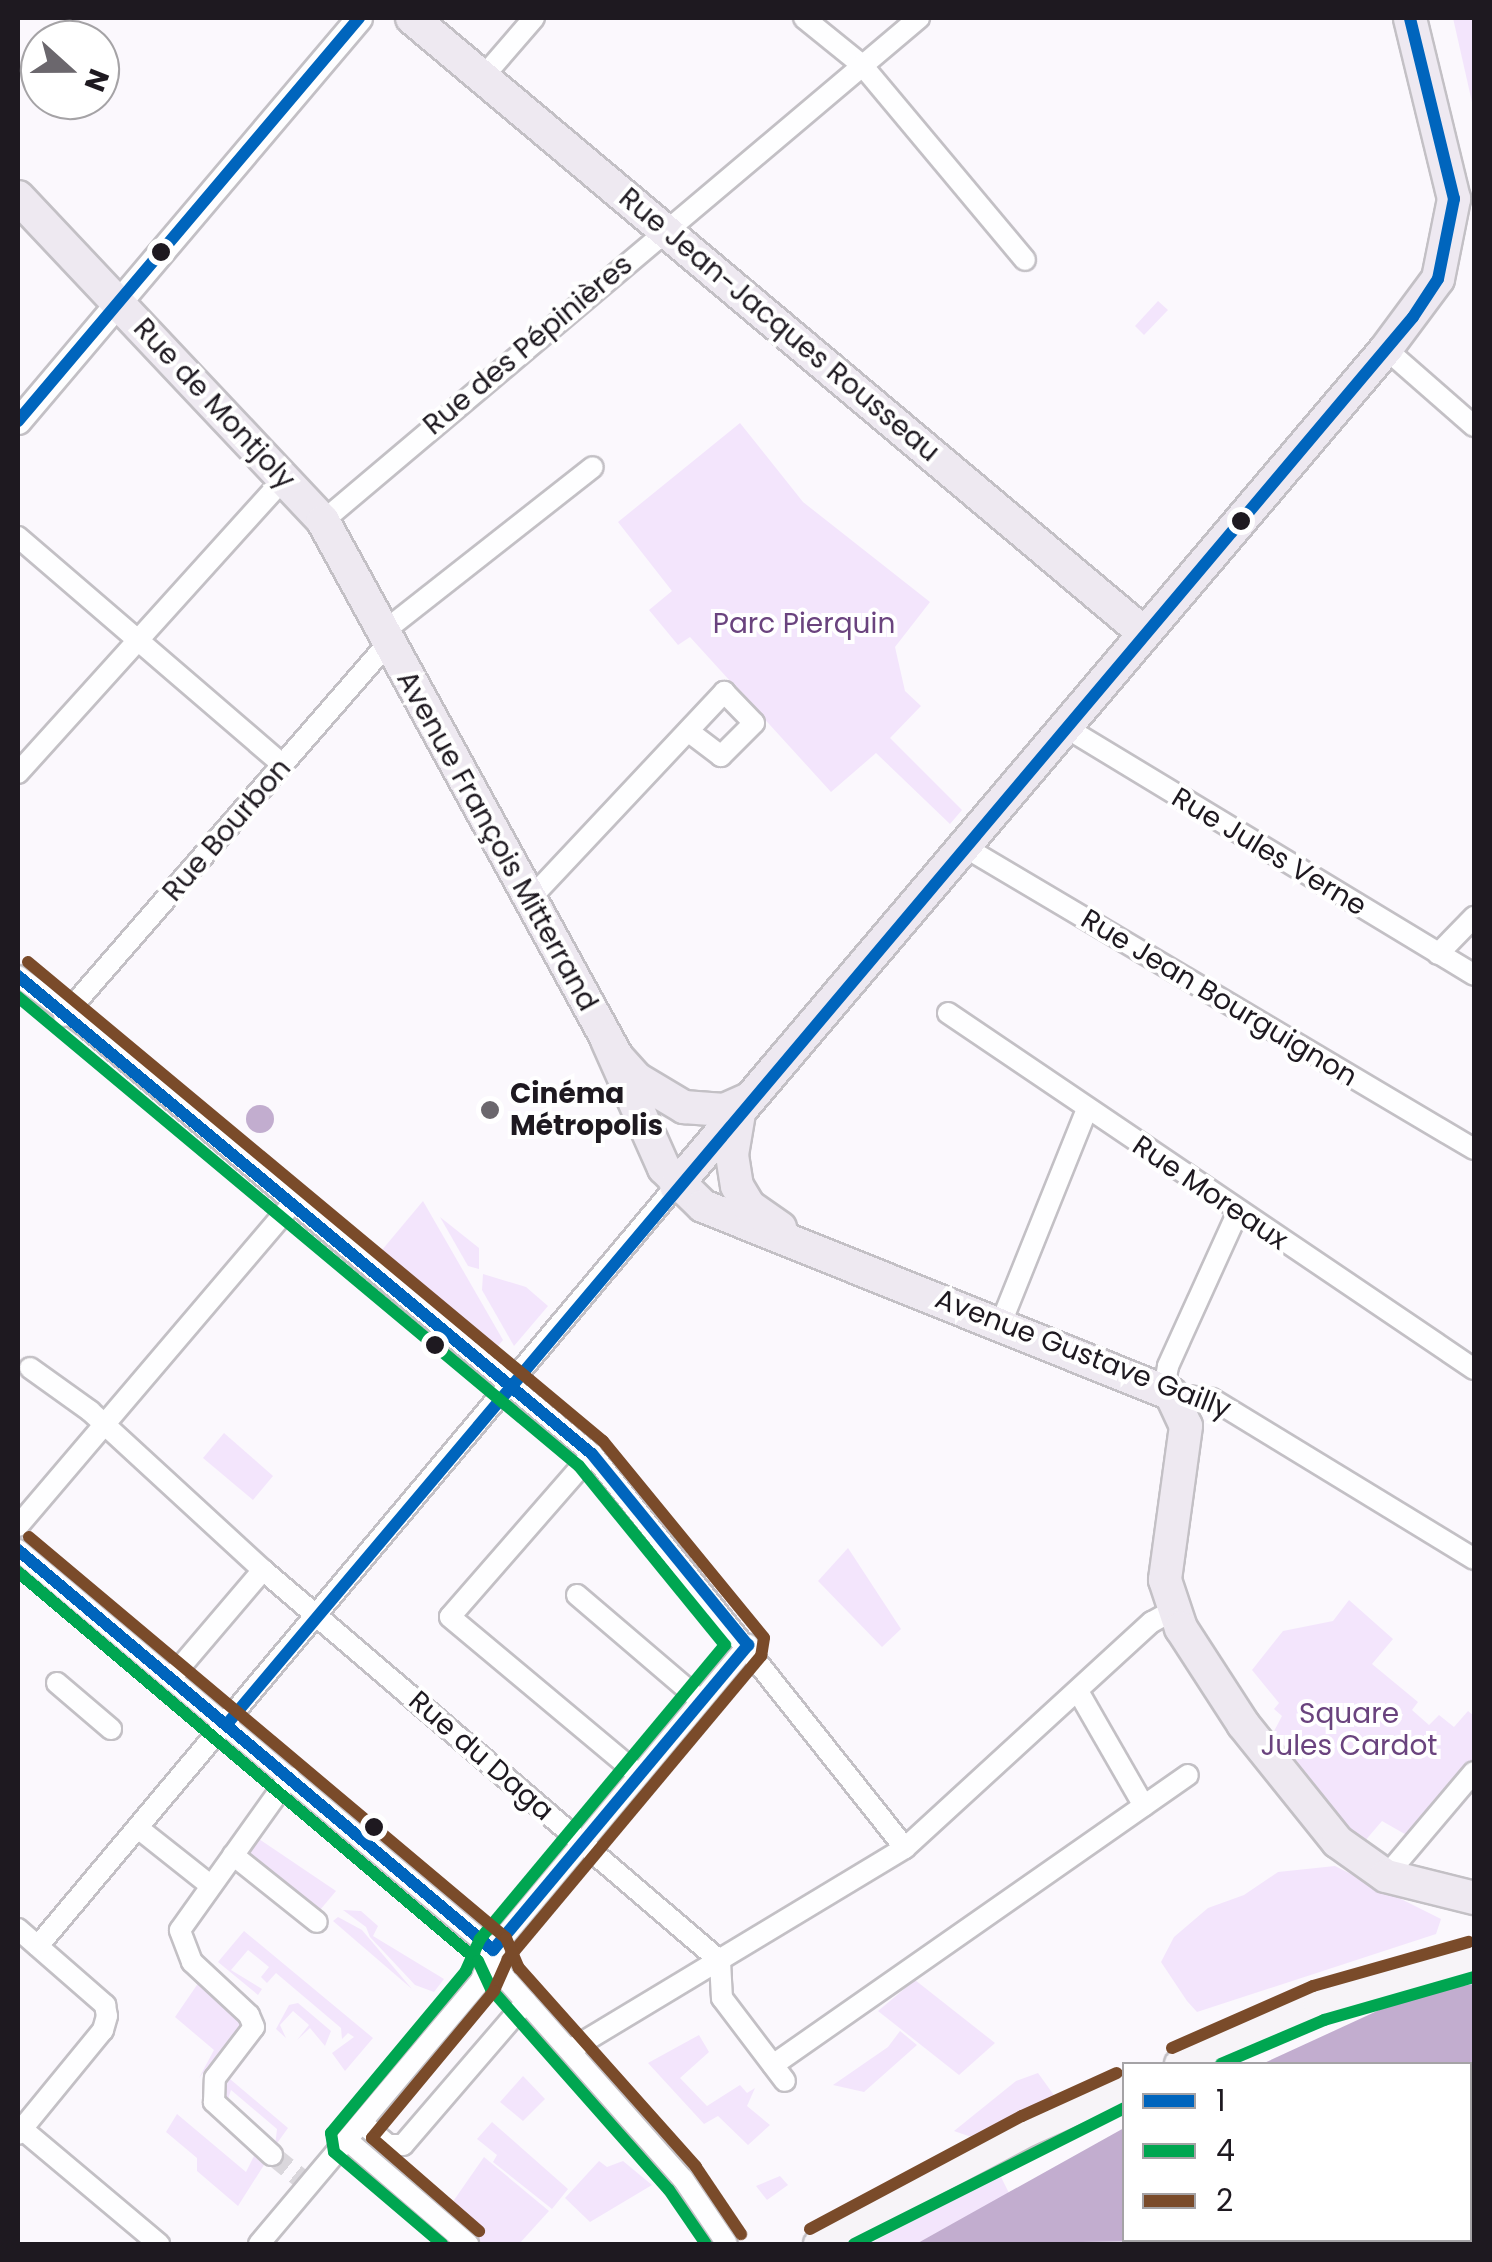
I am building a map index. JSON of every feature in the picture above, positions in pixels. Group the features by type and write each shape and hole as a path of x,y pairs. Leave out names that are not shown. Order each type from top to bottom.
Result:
{"main road":[{"name":"Rue Jean-Jacques Rousseau","path":"412,18 1144,633"},
{"path":"676,1186 1386,349 1438,279 1454,200 1410,18"},
{"name":"Rue de Montjoly","path":"18,197 323,520 385,638"},
{"name":"Avenue François Mitterrand","path":"385,638 607,1040"},
{"path":"607,1040 637,1079 684,1107 724,1110 744,1104"},
{"path":"607,1040 642,1128 676,1186 746,1226 839,1258"},
{"path":"744,1104 732,1156 749,1206 839,1258"},
{"name":"Avenue Gustave Gailly","path":"839,1258 1168,1391"},
{"path":"1168,1391 1186,1426 1166,1539 1165,1580 1174,1610 1222,1695 1288,1784 1338,1842 1386,1876 1474,1898"},
{"path":"1184,2062 1318,2003 1470,1961"},
{"path":"818,2244 1030,2131 1122,2090"}],"street":[{"path":"18,421 358,18"},
{"path":"482,77 534,18"},
{"path":"804,18 862,64 1025,260"},
{"name":"Rue des Pépinières","path":"323,520 919,18"},
{"path":"1386,349 1474,426"},
{"path":"385,638 592,467"},
{"path":"18,773 285,478"},
{"path":"18,537 283,765"},
{"name":"Rue Bourbon","path":"64,1016 283,765 385,638"},
{"name":"Rue Jules Verne","path":"1065,727 1474,975"},
{"path":"528,901 688,730"},
{"name":"Rue Jean Bourguignon","path":"963,846 1474,1150"},
{"path":"1438,954 1474,917"},
{"path":"18,976 64,1016 84,1025 592,1454 748,1645 905,1848"},
{"name":"Rue Moreaux","path":"948,1013 1474,1369"},
{"path":"1001,1323 1086,1108"},
{"path":"38,1946 676,1186"},
{"path":"18,1526 292,1204"},
{"path":"1168,1391 1168,1366 1238,1212"},
{"name":"Rue du Daga","path":"30,1368 101,1425 720,1961"},
{"name":"Avenue Gustave Gailly","path":"1168,1391 1212,1398 1474,1559"},
{"path":"592,1454 450,1617 639,1775"},
{"path":"18,1550 493,1950 504,1977 683,2180 727,2244"},
{"path":"171,1678 264,1570"},
{"path":"578,1596 701,1701"},
{"path":"570,2050 905,1848 1079,1694 1152,1622 1174,1610"},
{"path":"259,2244 304,2181 347,2140 481,1980 493,1950 748,1645"},
{"path":"57,1683 111,1729"},
{"path":"1079,1694 1144,1806"},
{"path":"1386,1876 1474,1772"},
{"path":"720,1961 722,1998 779,2073 1188,1775"},
{"path":"272,2155 214,2102 215,2078 254,2027 182,1946 188,1912 289,1777"},
{"path":"138,1828 210,1885"},
{"path":"234,1855 317,1922"},
{"path":"18,1928 105,2005 107,2016 104,2030 20,2132 159,2244"},
{"path":"362,2122 388,2145 404,2145 526,2002"},
{"path":"347,2140 468,2244"}],"green space":[{"path":"1453,18 1474,18 1474,111"},
{"path":"1158,301 1168,310 1144,335 1135,326"},
{"name":"Parc Pierquin","path":"740,423 803,502 930,602 895,647 905,691 921,706 890,738 962,810 950,824 876,753 831,792 690,637 678,645 649,610 672,591 618,522"},
{"path":"423,1201 503,1340 498,1346 382,1250"},
{"path":"440,1217 479,1248 479,1269 468,1266"},
{"path":"483,1274 526,1287 548,1306 514,1346 482,1290"},
{"path":"224,1433 273,1476 253,1500 203,1458"},
{"path":"848,1548 901,1629 882,1647 818,1581"},
{"name":"Square Jules Cardot","path":"1349,1600 1393,1639 1372,1664 1418,1702 1412,1710 1429,1725 1439,1715 1454,1727 1468,1711 1474,1716 1474,1763 1410,1837 1382,1821 1364,1842 1329,1810 1272,1735 1282,1716 1274,1709 1279,1703 1252,1670 1283,1631 1333,1621"},
{"path":"256,1837 336,1891 320,1910 250,1854"},
{"path":"1335,1866 1441,1919 1436,1934 1197,2012 1161,1962 1174,1937 1208,1908 1244,1895 1278,1872"},
{"path":"343,1910 361,1911 378,1926 373,1936 444,1979 434,1992 415,1985 370,1937 366,1927"},
{"path":"338,1917 362,1930 412,1989 333,1921"},
{"path":"244,1931 373,2038 345,2071 332,2053 354,2037 348,2033 342,2039 341,2028 276,1973 267,1983 261,1977 269,1967 248,1950 231,1970 262,1989 258,1995 218,1962"},
{"path":"915,1980 995,2043 959,2075 878,2011"},
{"path":"199,1982 242,2023 199,2078 214,2050 175,2017"},
{"path":"298,2003 331,2031 325,2046 310,2028 297,2040 309,2025 293,2011 280,2025 286,2038 276,2029 289,2005"},
{"path":"900,2031 917,2045 864,2092 833,2085 888,2047"},
{"path":"699,2035 709,2052 680,2078 707,2106 740,2085 747,2093 755,2088 747,2106 770,2125 748,2145 718,2116 704,2124 648,2063"},
{"path":"1038,2073 1061,2105 983,2141 954,2131 1016,2081"},
{"path":"523,2076 545,2099 523,2121 500,2102"},
{"path":"230,2079 288,2128 275,2146 277,2129 231,2090 226,2105 222,2090"},
{"path":"177,2114 246,2172 254,2156 264,2165 238,2206 197,2171 197,2158 166,2132"},
{"path":"492,2122 568,2189 552,2209 493,2162 497,2155 477,2139"},
{"path":"484,2157 549,2211 519,2244 484,2244 445,2213"},
{"path":"1474,2157 1474,2244 1262,2244 1472,2242"},
{"path":"599,2161 607,2167 623,2161 652,2185 590,2222 565,2198"},
{"path":"1000,2175 1009,2193 916,2244 869,2244"},
{"path":"780,2176 788,2185 767,2200 756,2186"}],"shaded area":[{"path":"260,1105 270,1109 274,1119 270,1129 260,1133 250,1129 246,1119 250,1109"},
{"path":"1474,1984 1474,2147 1472,2062 1266,2062 1414,1994"},
{"path":"1122,2129 1122,2242 916,2244"}],"tunnel":[{"path":"272,2155 300,2178"}],"transit line":[{"name":"1","path":"18,421 359,18"},
{"name":"1","path":"227,1724 1413,317 1438,279 1454,199 1410,18"},
{"name":"2","path":"28,962 603,1441 764,1638 761,1656 508,1959 494,1991 372,2138 479,2231"},
{"name":"1","path":"18,976 592,1454 748,1645"},
{"name":"4","path":"18,997 579,1466 725,1645 480,1939 466,1971 331,2133 334,2152 442,2244"},
{"name":"2","path":"29,1537 506,1938 519,1968 696,2167 741,2234"},
{"name":"1","path":"18,1550 493,1950"},
{"name":"4","path":"18,1572 478,1961 491,1989 669,2190 706,2244"},
{"name":"1","path":"493,1950 748,1645"},
{"name":"2","path":"1172,2048 1313,1986 1469,1942"},
{"name":"4","path":"1226,2062 1324,2020 1474,1977"},
{"name":"2","path":"810,2229 1022,2116 1117,2073"},
{"name":"4","path":"854,2244 1122,2109"}],"place":[{"name":"Cinéma Métropolis","path":"490,1110"}]}
